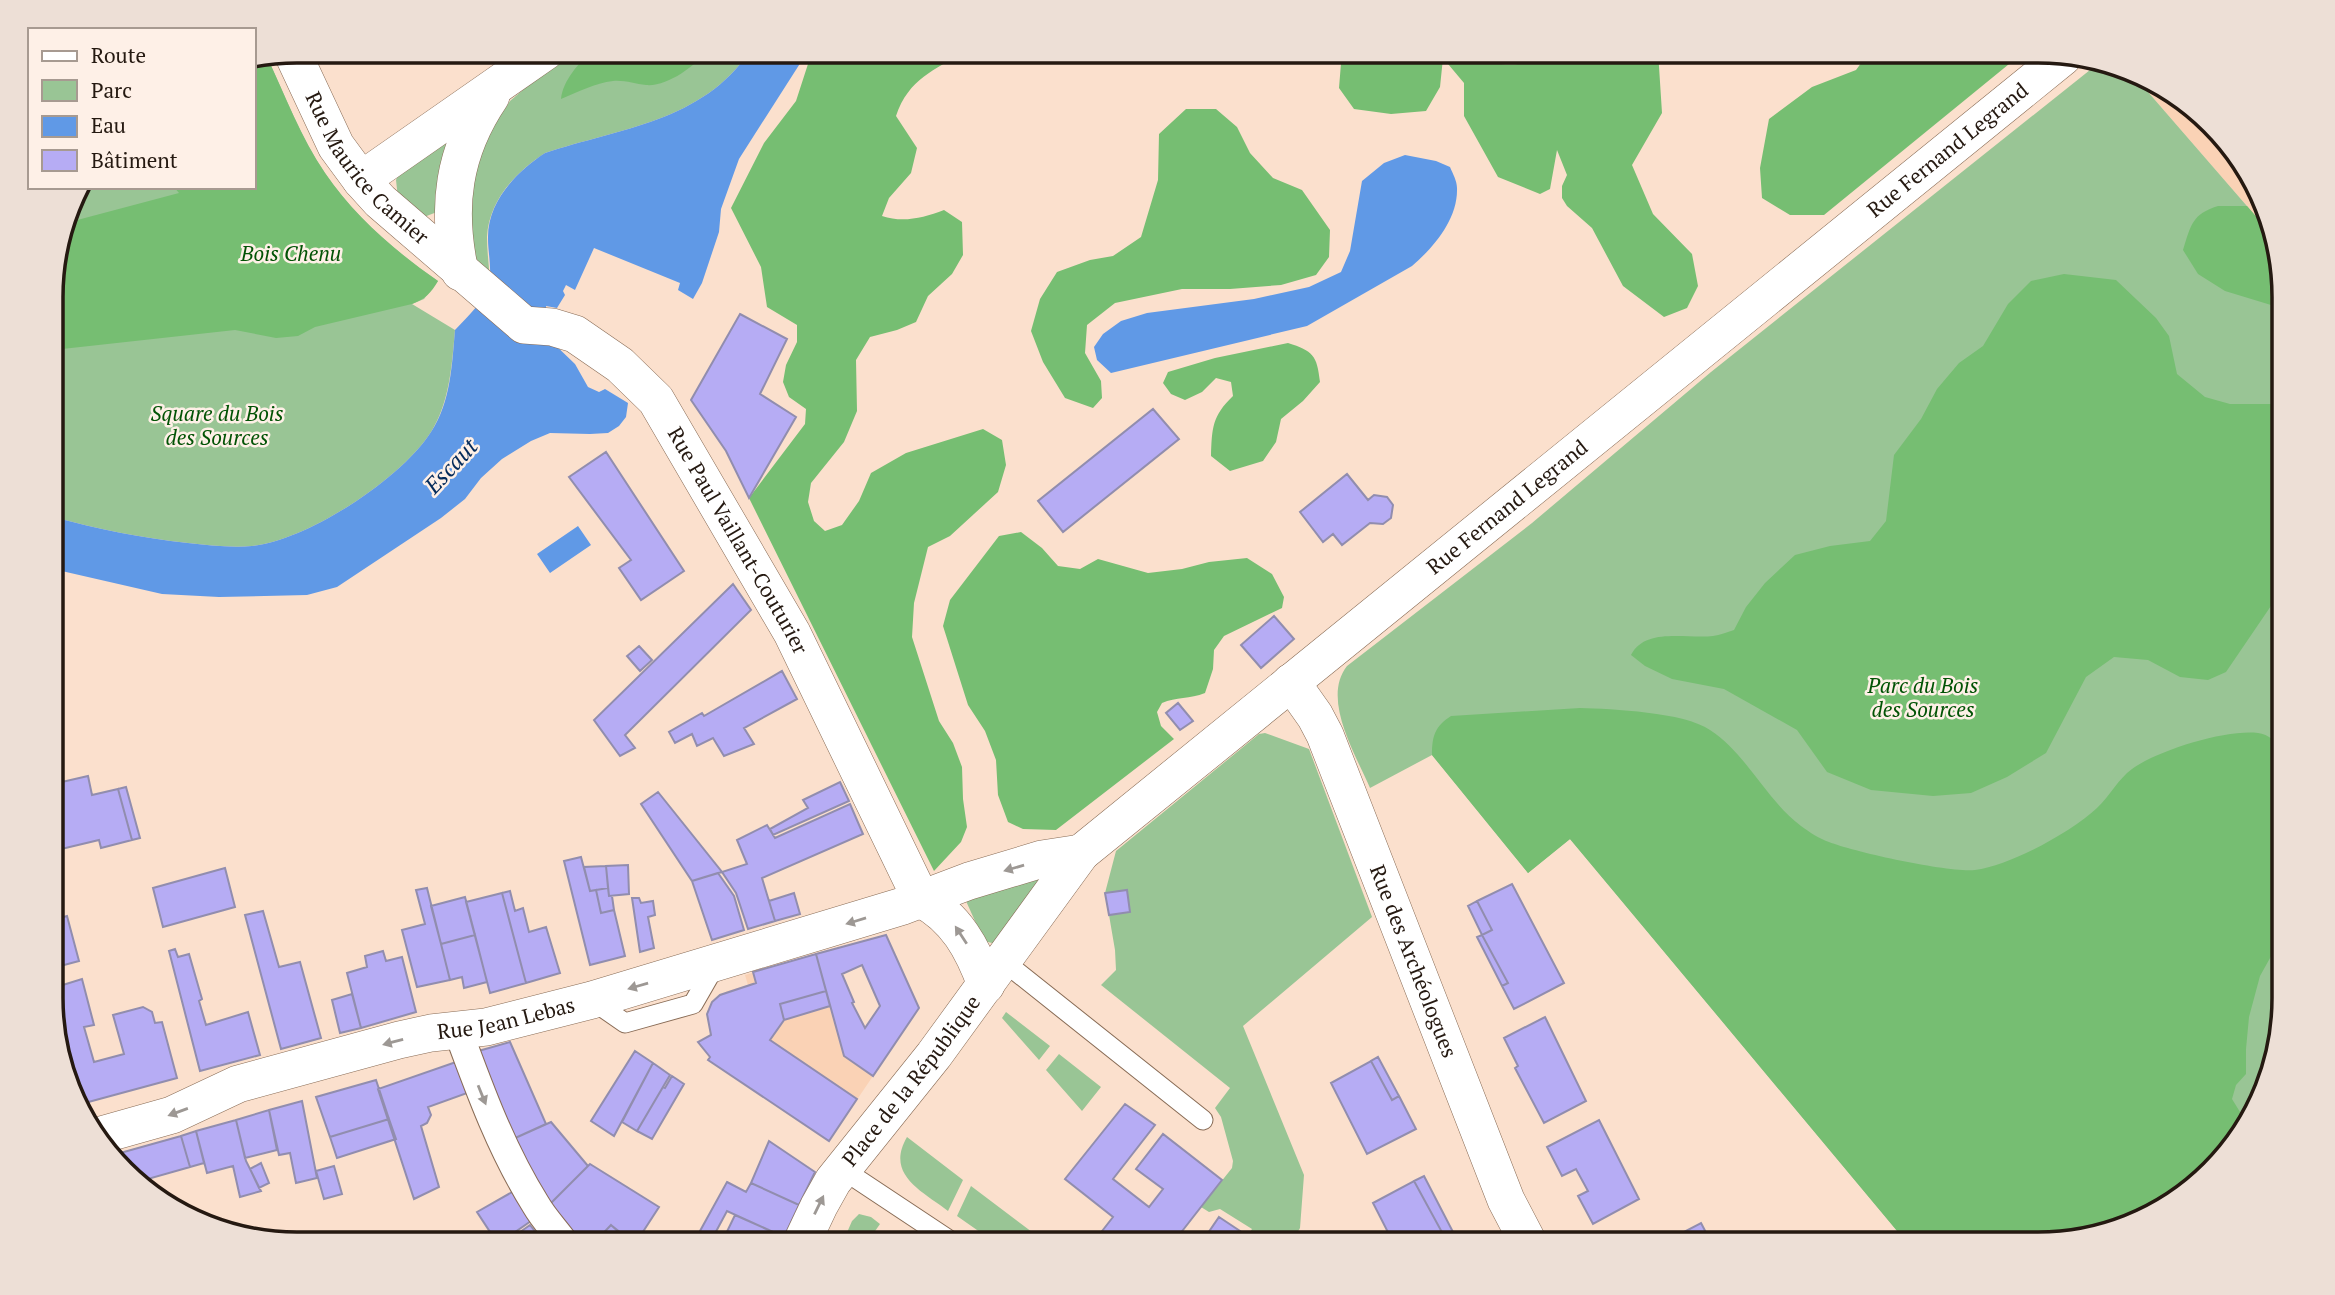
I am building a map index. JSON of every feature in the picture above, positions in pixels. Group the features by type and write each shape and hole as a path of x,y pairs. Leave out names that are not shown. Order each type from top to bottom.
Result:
{"street":[{"name":"Rue Maurice Camier","path":"298,64 336,146 360,180 471,281"},
{"path":"360,180 528,64"},
{"name":"Rue Fernand Legrand","path":"921,899 1030,863 1081,853 2054,64"},
{"path":"471,281 452,227 457,176 471,128 499,85"},
{"name":"Rue Paul Vaillant-Couturier","path":"471,281 524,325 552,327 575,334 620,365 645,387 663,411 792,633 921,899"},
{"name":"Rue des Archéologues","path":"1291,682 1325,735 1506,1200 1522,1231"},
{"name":"Place de la République","path":"842,1169 927,1065 1081,853"},
{"name":"Rue Jean Lebas","path":"106,1134 172,1115 238,1084 399,1040 431,1033 486,1027 592,1000 921,899"},
{"name":"Place de la République","path":"921,899 947,915 962,934 978,963 994,973"},
{"path":"458,1031 496,1129 537,1207 556,1232"},
{"path":"807,1232 825,1193 842,1169"}],"lane":[{"path":"994,973 1203,1120"},
{"name":"Place de la République","path":"842,1169 936,1232"}],"shaded area":[{"path":"2146,90 2181,111 2204,131 2224,154 2241,180 2259,220"},
{"path":"816,954 844,1056 873,1076 829,1141 708,1060 710,1057 698,1042 711,1035 707,1014 712,1002 727,991 748,985 745,975"}],"green space":[{"path":"1341,63 1442,63 1440,87 1426,111 1391,114 1354,109 1339,88"},
{"path":"1447,63 1659,63 1662,113 1632,165 1653,214 1692,254 1698,286 1687,308 1664,317 1623,286 1592,228 1567,206 1562,198 1562,186 1567,175 1557,150 1550,189 1540,194 1498,177 1464,116 1464,83"},
{"path":"1861,63 2010,63 1824,215 1790,215 1762,198 1760,168 1769,119 1812,87 1856,70"},
{"path":"555,64 739,64 708,93 684,108 658,119 545,153 524,169 499,199 489,224 487,242 490,281 472,254 468,241 477,151 510,101"},
{"path":"579,64 694,64 663,83 646,85 622,81 606,82 561,99 568,79"},
{"path":"808,64 944,64 915,84 901,103 896,116 917,148 911,173 889,198 882,216 913,219 944,210 962,222 963,255 952,274 928,296 916,322 870,337 856,360 857,411 844,442 811,483 808,502 814,521 825,531 842,525 859,501 871,473 906,453 983,429 1002,440 1006,465 998,492 950,536 928,547 914,603 912,637 939,721 953,743 962,767 967,827 961,842 934,871 749,498 805,424 806,409 789,397 783,382 786,365 797,342 797,325 767,307 761,267 731,208 764,143 796,101"},
{"name":"Square du Bois des Sources","path":"271,65 308,145 336,189 377,232 438,281 424,299 412,304 455,330 449,382 442,408 431,432 417,450 376,487 325,520 275,541 244,547 220,546 154,539 63,519 63,297 71,236 81,207 89,189 256,189 256,67"},
{"name":"Bois Chenu","path":"271,65 316,160 336,189 377,232 438,281 424,298 412,304 315,327 298,336 276,338 235,330 63,349 65,266 76,220 179,193 176,189 256,189 256,67"},
{"name":"Parc du Bois des Sources","path":"2091,69 2146,90 2259,220 2268,251 2271,282 2271,1013 2268,1044 2254,1088 2233,1128 2192,1174 2168,1193 2142,1208 2084,1228 2053,1231 1897,1231 1570,839 1528,873 1432,755 1370,788 1350,744 1339,710 1340,679 1347,666 1532,523 1711,372"},
{"path":"1186,109 1216,109 1237,127 1250,153 1273,178 1302,190 1330,230 1329,257 1316,275 1281,285 1182,289 1115,303 1087,325 1085,353 1101,381 1102,398 1093,408 1065,398 1043,362 1031,331 1040,299 1057,272 1090,260 1113,256 1141,237 1158,180 1159,134"},
{"path":"450,133 437,212 424,217 398,198 396,180 399,173"},
{"path":"2218,206 2247,206 2259,220 2268,251 2271,305 2225,291 2198,274 2183,250 2194,222 2209,209"},
{"path":"2064,274 2116,280 2156,318 2169,336 2177,374 2205,397 2230,404 2271,404 2271,606 2226,672 2208,680 2180,677 2148,660 2114,657 2086,677 2046,753 2007,777 1971,793 1933,796 1871,790 1827,772 1797,730 1724,689 1672,679 1645,666 1631,655 1637,646 1656,637 1713,636 1734,630 1746,607 1765,583 1795,555 1830,546 1870,541 1886,521 1894,455 1921,419 1937,389 1959,363 1983,346 2008,304 2031,281"},
{"path":"1288,343 1312,355 1320,382 1281,419 1276,442 1263,461 1230,471 1211,456 1214,423 1233,396 1231,382 1216,378 1202,392 1185,400 1171,394 1163,383 1168,372 1215,358"},
{"path":"1021,532 1042,548 1058,566 1080,569 1098,559 1148,573 1247,558 1272,574 1284,597 1282,608 1224,636 1214,650 1213,669 1205,693 1162,703 1157,712 1161,726 1174,739 1056,830 1023,829 1008,822 998,795 996,760 985,731 968,705 943,626 950,600 999,536"},
{"path":"1580,708 1610,709 1683,719 1710,730 1723,740 1777,803 1801,826 1818,837 1880,856 1963,870 1975,870 2005,862 2072,828 2097,808 2132,769 2158,755 2193,742 2229,734 2258,733 2269,737 2271,956 2260,976 2249,1017 2246,1074 2236,1085 2232,1099 2241,1115 2214,1152 2192,1174 2168,1193 2113,1220 2084,1228 2053,1231 1897,1231 1570,839 1528,873 1432,755 1436,732 1451,716"},
{"path":"1265,733 1309,749 1372,917 1243,1026 1304,1175 1298,1231 1250,1231 1252,1229 1220,1209 1209,1212 1201,1207 1232,1168 1233,1161 1221,1117 1215,1108 1230,1088 1101,985 1116,970 1109,915 1130,911 1127,890 1105,893 1116,851 1259,734"},
{"path":"1047,868 996,944 984,941 966,901"},
{"path":"1006,1012 1050,1046 1039,1060 1002,1018"},
{"path":"1059,1054 1101,1087 1082,1111 1046,1070"},
{"path":"907,1137 963,1180 948,1211 918,1189 903,1172 901,1150"},
{"path":"971,1186 1032,1232 979,1232 957,1216"},
{"path":"859,1214 871,1217 880,1224 875,1232 847,1232"}],"water":[{"name":"Escaut","path":"739,64 800,64 739,159 721,209 719,232 702,283 693,299 678,290 680,283 594,248 575,290 566,285 563,291 565,295 557,308 546,306 549,339 575,364 588,387 599,392 605,389 628,403 626,417 619,426 608,433 550,433 531,441 502,459 481,478 465,499 441,518 337,587 307,595 219,597 162,594 63,571 63,519 154,539 220,546 252,546 275,541 325,520 376,487 417,450 438,420 447,395 455,330 475,308 487,289 490,272 489,225 492,213 505,189 524,169 545,153 658,119 684,108 730,75"},
{"path":"1405,155 1436,161 1450,167 1457,188 1453,211 1443,232 1412,266 1307,326 1111,373 1097,360 1094,347 1103,334 1121,321 1147,313 1254,299 1309,287 1341,272 1350,251 1362,181 1384,163"},
{"path":"578,526 591,545 550,573 537,554"}],"building":[{"path":"740,314 787,339 760,394 796,417 749,498 726,451 691,400"},
{"path":"1153,409 1179,439 1063,532 1038,501"},
{"path":"606,452 684,571 641,600 619,568 631,560 569,477"},
{"path":"1347,474 1368,500 1374,495 1387,497 1393,505 1391,518 1383,524 1370,523 1342,545 1333,534 1323,542 1300,512"},
{"path":"733,584 751,610 625,735 635,748 620,756 594,720"},
{"path":"1274,616 1294,639 1261,668 1241,645"},
{"path":"639,646 652,660 640,671 627,656"},
{"path":"782,671 797,699 744,728 754,744 724,756 713,738 697,746 692,734 675,743 669,732 702,713 704,716"},
{"path":"1178,703 1193,721 1180,730 1166,713"},
{"path":"88,776 92,795 118,789 132,840 101,848 99,840 63,849 63,782"},
{"path":"840,782 849,801 773,835 770,829 808,808 803,800"},
{"path":"126,787 140,838 132,840 118,789"},
{"path":"658,792 722,872 692,881 641,804"},
{"path":"850,804 863,834 762,878 775,921 748,929 736,893 722,872 747,864 737,840 767,825 775,838"},
{"path":"581,857 590,891 596,890 601,913 614,910 625,956 590,965 564,861"},
{"path":"628,865 629,894 609,896 606,866"},
{"path":"606,866 608,888 590,891 584,867"},
{"path":"225,868 235,907 163,927 153,888"},
{"path":"718,873 734,896 744,930 712,940 692,881"},
{"path":"1512,884 1564,983 1514,1009 1502,986 1508,983 1482,935 1492,930 1477,901"},
{"path":"427,888 450,980 417,987 402,930 425,924 416,890"},
{"path":"608,888 614,910 601,913 596,890"},
{"path":"1127,890 1130,912 1109,915 1105,893"},
{"path":"510,891 515,911 523,908 529,932 546,927 560,973 526,983 502,893"},
{"path":"502,893 526,983 490,993 466,902"},
{"path":"794,893 800,914 775,921 769,901"},
{"path":"465,897 475,935 441,944 431,906"},
{"path":"632,898 639,898 641,903 653,901 655,915 648,917 654,948 640,952"},
{"path":"1477,901 1492,930 1482,935 1468,906"},
{"path":"263,911 279,967 300,962 321,1038 281,1049 245,915"},
{"path":"67,916 79,961 63,965 63,917"},
{"path":"475,935 487,982 464,988 462,977 450,980 441,944"},
{"path":"886,935 919,1008 873,1076 844,1056 816,954","holes":["862,965 880,1006 865,1028 852,1003 854,1002 842,974"]},
{"path":"1482,935 1508,983 1502,986 1477,937"},
{"path":"175,949 178,957 189,954 202,999 199,1001 206,1025 248,1012 260,1055 200,1071 169,951"},
{"path":"383,951 386,961 402,957 416,1012 361,1028 347,973 367,967 365,956"},
{"path":"816,954 826,991 780,1004 784,1020 770,1040 857,1099 829,1141 708,1060 710,1057 698,1042 711,1035 707,1014 712,1002 720,995 756,983 753,972"},
{"path":"82,979 94,1025 84,1027 94,1062 124,1054 113,1015 143,1007 152,1012 155,1023 162,1022 177,1078 88,1102 71,1059 65,1029 63,985"},
{"path":"826,991 830,1006 784,1020 780,1004"},
{"path":"352,994 361,1028 340,1033 332,1000"},
{"path":"1545,1017 1586,1101 1544,1123 1515,1068 1518,1066 1504,1038"},
{"path":"510,1042 546,1124 513,1139 475,1052"},
{"path":"635,1051 653,1063 614,1136 591,1121"},
{"path":"1378,1057 1399,1096 1392,1100 1371,1061"},
{"path":"1371,1061 1392,1100 1399,1096 1416,1129 1367,1154 1331,1083"},
{"path":"456,1062 470,1092 428,1107 431,1115 427,1123 421,1126 439,1187 414,1199 378,1089"},
{"path":"653,1063 670,1075 637,1131 622,1122"},
{"path":"672,1076 684,1084 652,1139 637,1131"},
{"path":"376,1080 389,1119 330,1137 316,1097"},
{"path":"302,1101 317,1178 296,1183 290,1153 279,1155 269,1110"},
{"path":"1125,1104 1155,1125 1113,1179 1149,1207 1163,1189 1136,1169 1163,1134 1222,1180 1182,1231 1102,1232 1113,1217 1065,1179"},
{"path":"269,1110 277,1150 245,1158 236,1120"},
{"path":"389,1119 396,1139 337,1158 330,1137"},
{"path":"236,1120 246,1161 261,1191 240,1197 233,1166 207,1173 196,1131"},
{"path":"1599,1120 1639,1199 1593,1224 1578,1196 1588,1191 1576,1169 1562,1176 1547,1147"},
{"path":"551,1122 588,1166 549,1205 513,1139"},
{"path":"196,1131 204,1163 190,1167 181,1136"},
{"path":"181,1136 190,1167 148,1179 122,1153"},
{"path":"769,1141 815,1172 799,1205 751,1183"},
{"path":"261,1163 269,1183 259,1188 250,1169"},
{"path":"590,1164 659,1207 643,1232 620,1232 611,1225 605,1232 570,1232 549,1205"},
{"path":"334,1166 342,1194 324,1199 316,1171"},
{"path":"1424,1176 1453,1231 1441,1231 1414,1181"},
{"path":"1414,1181 1441,1231 1388,1231 1373,1203"},
{"path":"727,1182 746,1192 751,1183 799,1205 786,1232 772,1232 727,1211 716,1232 700,1231"},
{"path":"514,1191 531,1221 515,1232 490,1232 477,1212"},
{"path":"735,1215 772,1232 727,1232"},
{"path":"1219,1217 1240,1231 1240,1231 1209,1231"},
{"path":"1701,1223 1705,1231 1685,1231"},
{"path":"530,1225 535,1232 520,1232"},
{"path":"611,1225 619,1232 605,1232"}]}
